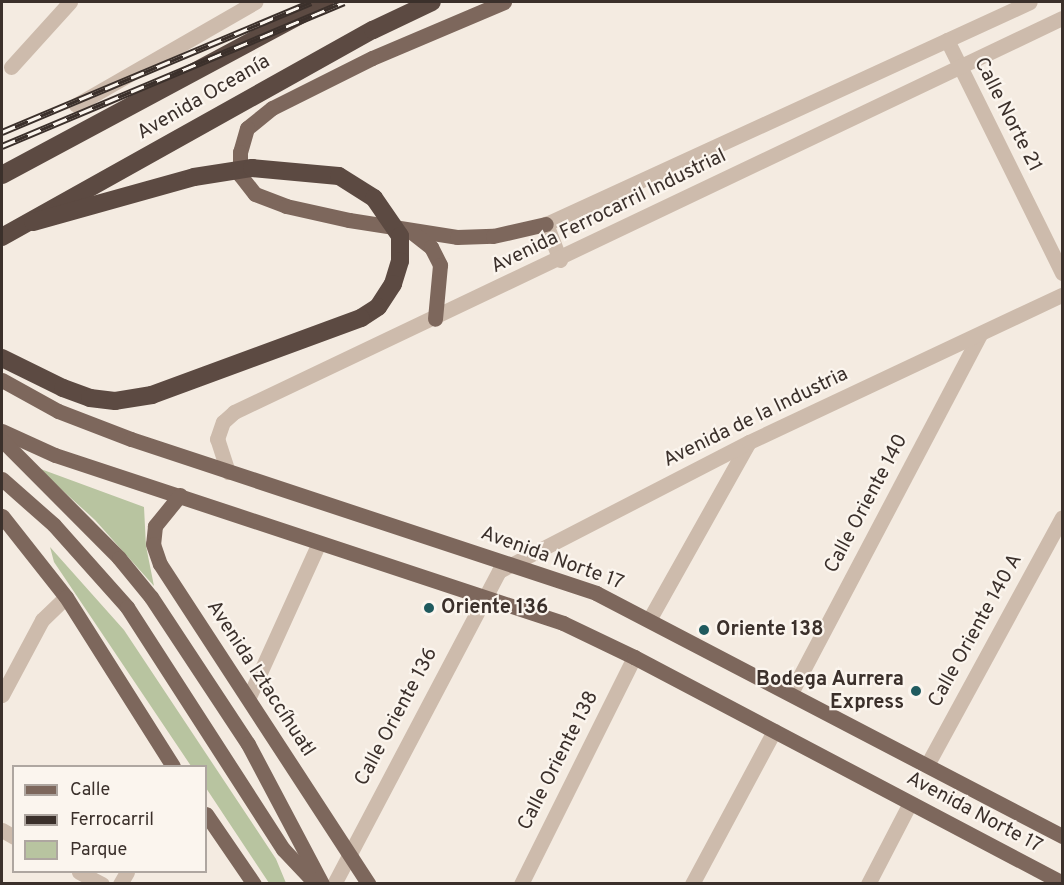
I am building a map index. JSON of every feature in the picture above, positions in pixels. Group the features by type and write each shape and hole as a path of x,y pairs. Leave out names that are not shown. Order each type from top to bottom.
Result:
{"highway":[{"name":"Avenida Oceanía","path":"2,175 324,2"},
{"name":"Avenida Oceanía","path":"2,237 33,222 243,101 432,2"},
{"path":"2,358 63,388 90,398 115,401 152,395 361,318 378,307 393,284 400,261 400,236 374,198 339,176 252,168 194,177 33,222"}],"main road":[{"path":"504,2 372,58 272,108 247,128 240,152 240,176 255,194 286,206 409,230 457,237 493,236 546,224"},
{"path":"409,230 431,247 440,265 435,319"},
{"name":"Avenida Norte 17","path":"2,380 66,414 228,472 596,593 1062,836"},
{"name":"Avenida Norte 17","path":"2,431 54,455 180,495 483,599 563,623 634,657 910,803 1045,879 1062,883"},
{"path":"2,440 119,558 151,597 248,744 322,884"},
{"path":"2,479 54,525 127,607 283,849 316,884"},
{"name":"Avenida Iztaccíhuatl","path":"180,495 157,519 153,534 155,554 249,697 348,855 369,884"},
{"path":"2,516 66,597 172,765"},
{"path":"207,815 254,884"}],"street":[{"path":"11,67 70,2"},
{"path":"76,105 255,2"},
{"name":"Avenida Ferrocarril Industrial","path":"546,224 1030,2"},
{"name":"Avenida Ferrocarril Industrial","path":"228,472 217,439 227,417 560,260 1062,18"},
{"name":"Calle Norte 21","path":"946,40 1062,273"},
{"path":"546,224 560,260"},
{"name":"Avenida de la Industria","path":"483,599 499,571 509,565 749,442 1062,295"},
{"name":"Calle Oriente 140","path":"791,693 980,334"},
{"path":"649,620 749,442"},
{"name":"Calle Oriente 140 A","path":"927,765 1062,517"},
{"path":"249,697 319,543"},
{"path":"2,695 42,620 66,597"},
{"name":"Calle Oriente 136","path":"334,884 483,599"},
{"name":"Calle Oriente 138","path":"521,884 634,657"},
{"path":"692,884 774,731"},
{"path":"868,884 910,803"},
{"path":"81,873 102,884"}],"green space":[{"path":"38,468 144,507 146,546 154,586 95,520"},
{"path":"50,547 124,630 276,859 286,883 269,883 207,790 207,765 190,765 54,562"}],"railway":[{"path":"2,132 311,2"},
{"path":"2,146 344,2"}],"place":[{"name":"Oriente 136","path":"429,608"},
{"name":"Oriente 138","path":"704,630"},
{"name":"Bodega Aurrera Express","path":"916,691"}]}
